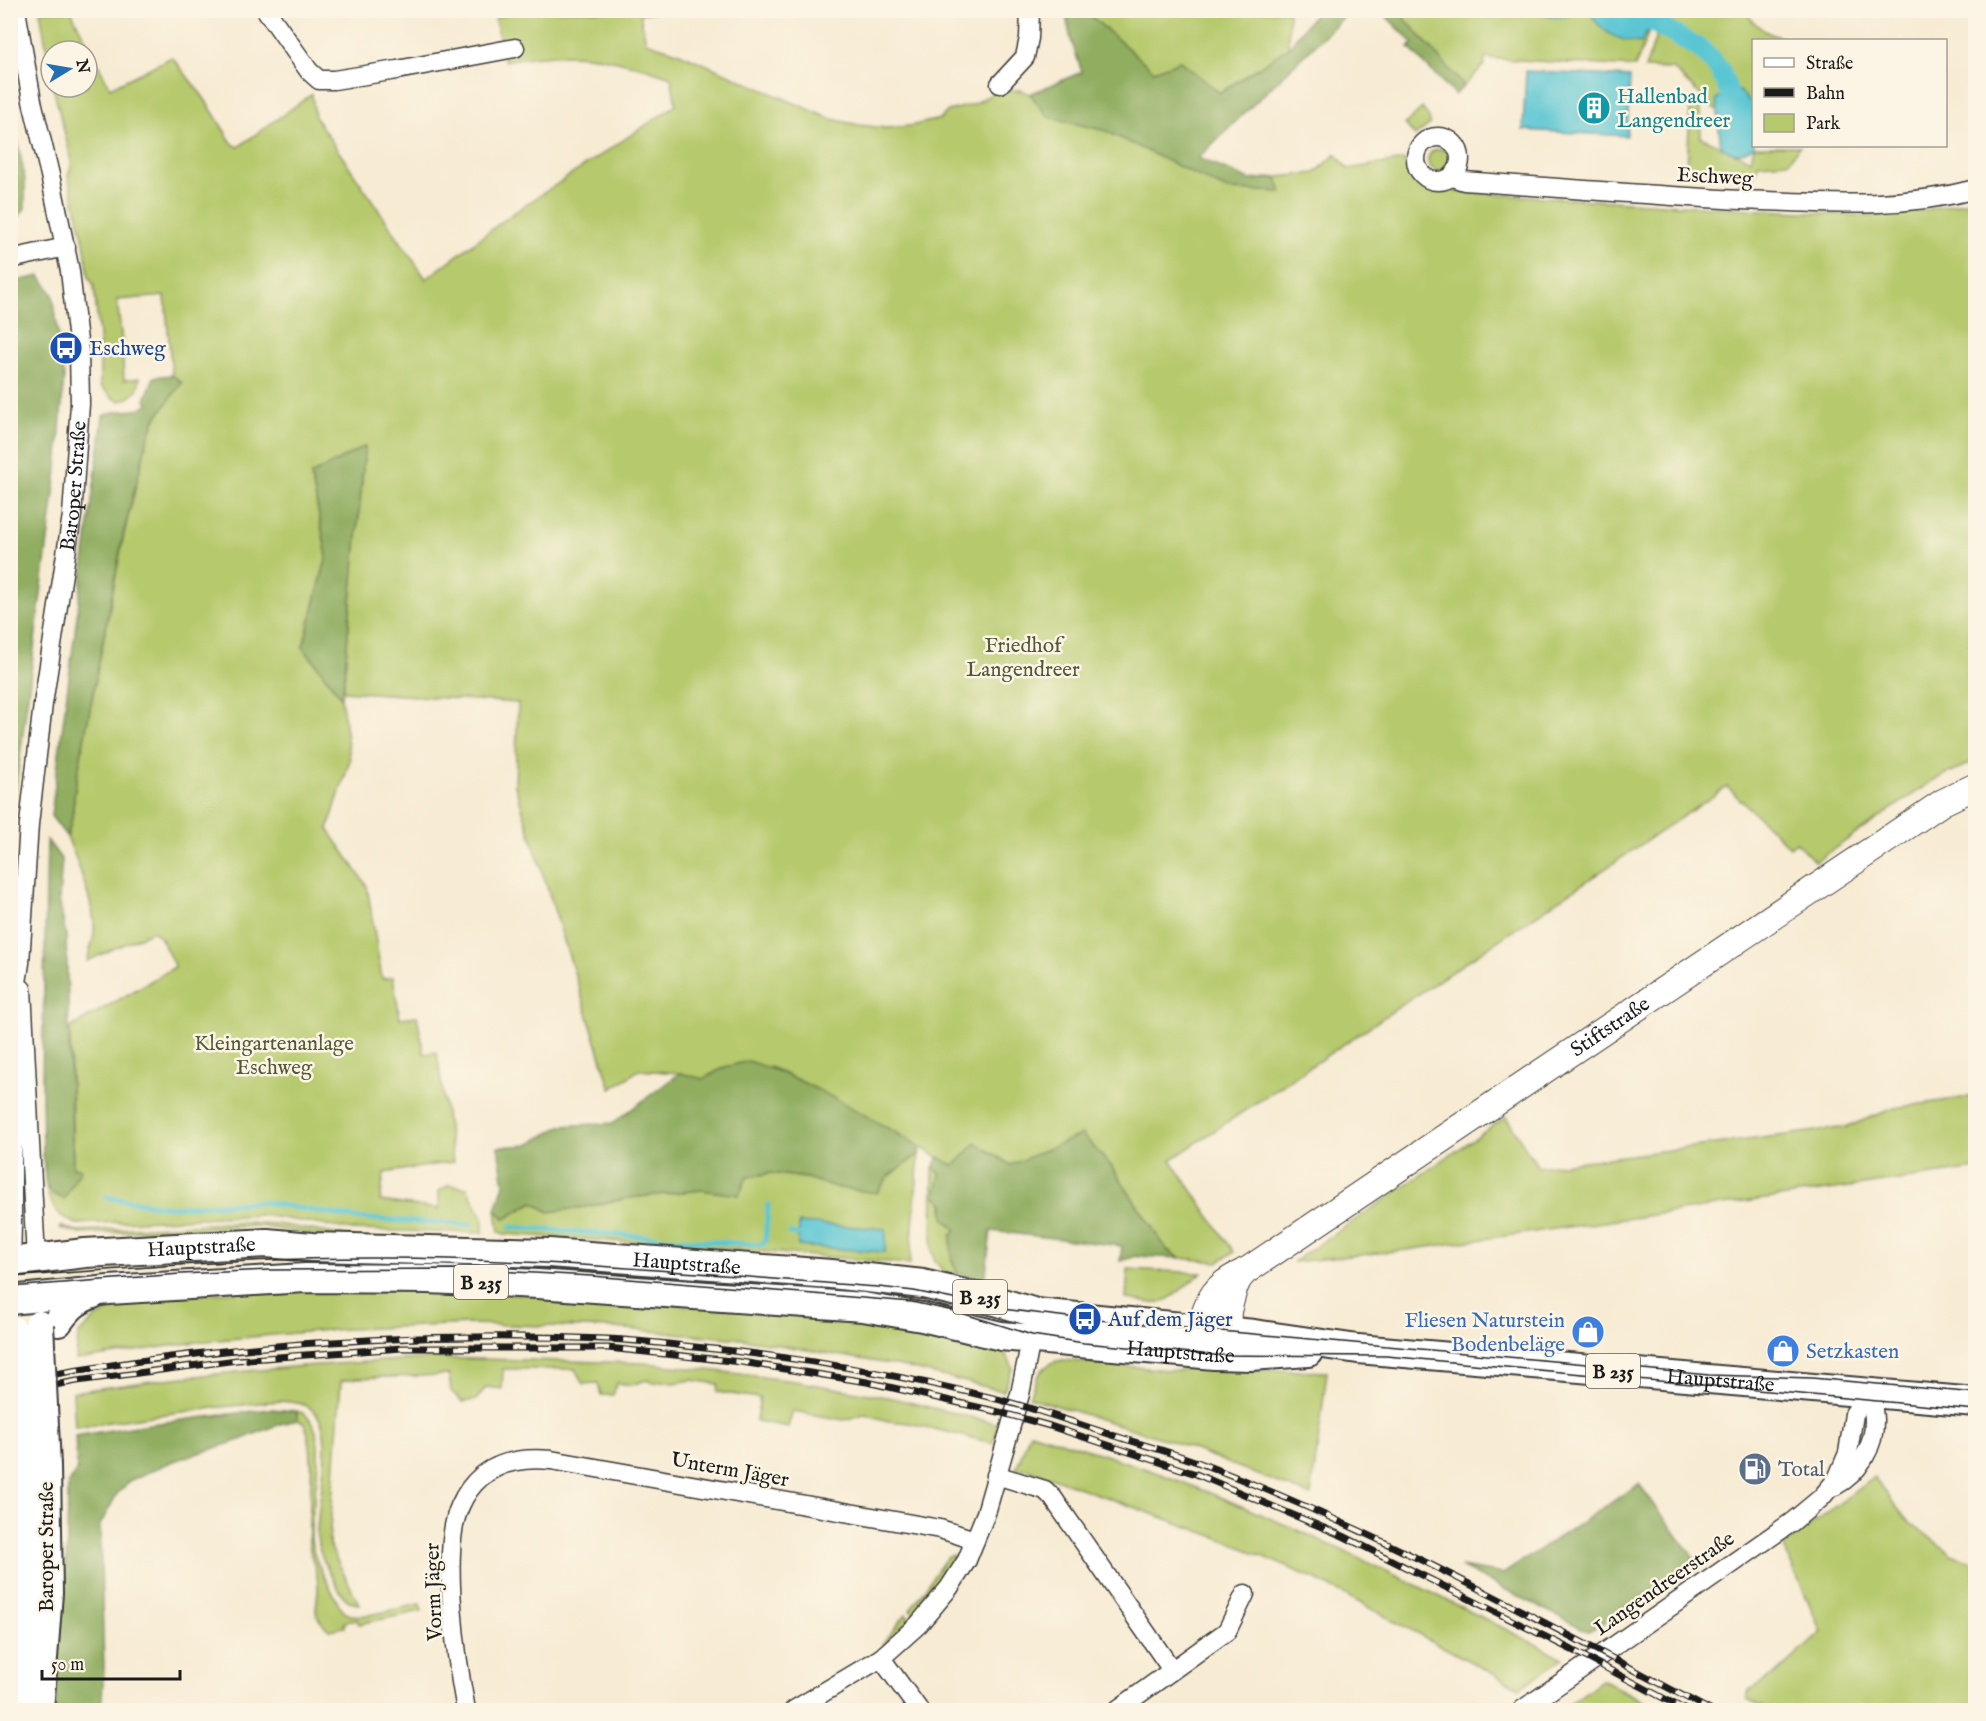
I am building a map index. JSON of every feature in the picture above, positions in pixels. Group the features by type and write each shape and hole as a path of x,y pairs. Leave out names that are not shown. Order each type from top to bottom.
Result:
{"highway":[{"path":"10,1705 24,1655"}],"main road":[{"name":"Hauptstraße","path":"23,1260 85,1253 267,1243 549,1253 831,1274 923,1284 999,1302 1034,1326"},
{"name":"Baroper Straße","path":"23,1260 20,1299 37,1326 54,1336 52,1364 23,1381"},
{"name":"Hauptstraße","path":"20,1299 109,1290 305,1278 393,1278 538,1284 863,1306 1001,1336 1034,1326 1214,1338 1269,1356 1358,1349 1976,1402"},
{"name":"Hauptstraße","path":"37,1326 67,1310 81,1298 109,1290"},
{"name":"Baroper Straße","path":"37,1326 23,1381 48,1593 39,1710"},
{"name":"Baroper Straße","path":"24,1655 35,1468"}],"street":[{"name":"Baroper Straße","path":"16,10 32,101 66,247 79,350 80,404 72,515 43,704 29,824 20,963 12,1015 12,1223 23,1260"},
{"path":"266,10 309,71 319,80 386,72 515,48"},
{"path":"1000,84 1025,57 1029,38 1030,10"},
{"name":"Eschweg","path":"1452,177 1460,163 1459,150 1450,140 1440,137 1426,140 1417,152 1417,165 1423,175 1429,179 1443,180 1452,177 1464,181 1642,195 1866,205 1915,201 1976,189"},
{"path":"10,259 66,247"},
{"name":"Stiftstraße","path":"1214,1338 1213,1293 1228,1279 1245,1271 1943,802 1976,786"},
{"name":"Baroper Straße","path":"20,963 25,1015 23,1260"},
{"path":"794,1710 881,1658 918,1625 949,1588 967,1560 986,1513 1020,1394 1034,1326"},
{"name":"Langendreerstraße","path":"1522,1710 1792,1522 1829,1489 1837,1479 1848,1453 1854,1414 1868,1393"},
{"name":"Unterm Jäger","path":"479,1479 506,1463 519,1459 539,1459 940,1528 975,1540"},
{"path":"996,1474 1045,1490 1053,1498 1172,1670"},
{"name":"Vorm Jäger","path":"466,1710 452,1612 452,1550 459,1506 469,1489 479,1479"},
{"path":"1117,1710 1227,1631 1245,1594"},
{"name":"Baroper Straße","path":"20,1710 24,1655"},
{"path":"881,1658 919,1710"}],"green space":[{"name":"Friedhof Langendreer","path":"40,11 71,11 85,39 45,39"},
{"name":"Friedhof Langendreer","path":"506,11 661,11 640,14 646,42 677,52 831,119 859,125 885,128 910,126 940,119 948,111 974,104 997,91 1021,90 1030,94 1082,72 1106,131 1250,180 1315,173 1336,154 1348,169 1404,160 1420,184 1439,186 1452,183 1457,187 1456,192 1868,216 1919,211 1975,200 1975,761 1934,780 1815,862 1796,842 1790,847 1727,787 1171,1160 1234,1252 1218,1262 1180,1258 1167,1250 1112,1167 1082,1135 1011,1165 954,1166 806,1084 770,1067 725,1067 703,1079 680,1073 639,1070 611,1089 515,786 518,703 343,691 365,447 311,475 327,556 303,647 341,697 350,760 328,829 367,886 382,979 393,977 400,1018 417,1016 424,1054 437,1052 453,1162 384,1173 380,1201 439,1209 439,1191 449,1185 467,1188 483,1219 483,1233 353,1230 263,1215 77,1224 56,1210 49,1199 46,1186 53,1194 80,1169 73,1167 70,1028 175,967 160,937 153,931 87,961 93,940 94,924 89,899 67,837 124,534 148,437 155,419 182,383 172,375 165,296 117,300 124,380 140,378 134,393 129,398 120,401 100,386 100,346 94,286 89,277 84,242 68,175 71,158 56,99 99,99 99,66 110,88 172,57 204,98 232,143 238,147 312,94 315,117 426,279 512,214 676,105 671,77 628,64 589,56 569,55 549,55 504,61 495,18 506,15"},
{"path":"1065,11 1092,11 1092,17 1154,71 1180,61 1220,93 1288,48 1317,11 1350,11 1198,158 1250,180 1277,178 1282,192 1227,190 1106,131 1048,117 1030,94 1082,72 1071,40"},
{"path":"1092,11 1289,11 1288,48 1220,93 1180,61 1154,71 1092,17"},
{"path":"1381,11 1398,11 1464,86 1455,95 1409,48 1413,43"},
{"path":"1398,11 1657,11 1635,67 1485,58 1484,65 1464,86"},
{"path":"1665,11 1745,11 1754,23 1765,31 1788,39 1752,39 1752,117 1715,109 1673,69 1645,68"},
{"path":"10,103 25,179 25,208 11,228"},
{"path":"1700,107 1701,137 1751,160 1754,147 1799,147 1788,162 1758,164 1750,183 1739,183 1738,171 1687,168 1690,108"},
{"path":"1422,108 1429,117 1430,124 1415,136 1405,124"},
{"path":"1439,149 1447,152 1450,160 1447,168 1439,171 1431,168 1428,160 1431,152"},
{"path":"40,276 53,295 64,376 57,470 11,826 11,282"},
{"path":"172,375 182,383 155,419 148,437 124,531 67,837 51,816 103,416 143,408 149,404 145,400 154,377"},
{"path":"365,446 341,697 303,647 327,556 311,475"},
{"path":"47,840 62,860 59,899 66,936 73,1167 81,1169 64,1199 53,1194 46,1186 43,1158 42,1082"},
{"path":"748,1061 835,1098 918,1145 920,1153 888,1177 877,1193 839,1188 806,1178 770,1173 747,1177 739,1195 701,1190 629,1198 549,1212 533,1202 505,1219 496,1210 504,1184 498,1147 528,1145 561,1126 613,1123 680,1073 703,1079 725,1067"},
{"path":"1975,1096 1975,1169 1407,1250 1293,1262 1506,1117 1538,1167 1847,1127 1894,1108"},
{"path":"1082,1134 1112,1167 1167,1250 1180,1258 1137,1256 1120,1261 1122,1246 991,1231 985,1281 958,1274 952,1260 951,1236 955,1229 944,1218 944,1203 935,1196 940,1174 933,1167 939,1157 954,1166 976,1143 1011,1165"},
{"path":"919,1154 910,1264 499,1232 496,1210 505,1219 533,1202 549,1212 629,1198 702,1190 739,1195 747,1177 770,1173 806,1178 839,1188 888,1177"},
{"path":"933,1168 940,1173 944,1218 955,1229 951,1236 952,1260 958,1274 943,1271 935,1261 932,1250"},
{"path":"247,1222 277,1224 352,1237 352,1241 258,1226 80,1234 60,1228 61,1225 67,1229 79,1231"},
{"path":"1128,1269 1202,1273 1168,1299 1152,1303 1126,1299"},
{"path":"292,1288 445,1289 859,1317 1004,1350 1013,1368 1003,1391 901,1366 743,1339 614,1328 469,1324 328,1330 196,1342 76,1360 78,1335 95,1318 106,1313 105,1308 157,1297"},
{"path":"434,1358 645,1363 724,1372 794,1381 892,1398 999,1424 993,1443 865,1414 844,1420 793,1411 788,1427 756,1421 760,1398 717,1392 718,1384 692,1380 653,1383 646,1380 632,1385 617,1383 613,1395 601,1395 598,1383 583,1384 575,1369 503,1369 502,1389 486,1387 476,1400 462,1402 451,1391 449,1375 357,1378 341,1381 329,1544 359,1604 350,1602 341,1593 320,1552 317,1521 324,1471 324,1438 322,1424 310,1408 290,1402 270,1402 75,1427 73,1392 174,1378 303,1366"},
{"path":"1063,1360 1178,1371 1188,1367 1327,1372 1311,1496 1180,1444 1029,1397 1044,1368"},
{"path":"270,1409 296,1411 298,1420 280,1424 240,1440 171,1462 131,1480 117,1494 100,1525 104,1669 101,1710 54,1710 67,1546 68,1484 77,1471 75,1436"},
{"path":"296,1411 308,1417 315,1430 318,1467 311,1539 320,1568 341,1608 345,1613 358,1616 420,1604 422,1611 359,1624 357,1620 344,1622 345,1627 329,1630 319,1619 316,1609 318,1579 309,1544 311,1453 305,1424 298,1420"},
{"path":"1030,1432 1144,1468 1279,1522 1563,1658 1520,1688 1319,1581 1227,1541 1028,1469 1016,1469"},
{"path":"1874,1477 1905,1518 1951,1554 1975,1562 1975,1710 1769,1710 1747,1699 1749,1690 1775,1675 1822,1632 1783,1546"},
{"path":"1639,1484 1697,1562 1589,1632 1461,1567 1503,1574"},
{"path":"953,1555 944,1578 914,1614 910,1610 946,1558"},
{"path":"906,1614 910,1618 884,1646 882,1644"},
{"path":"1602,1680 1661,1710 1562,1710"}],"water":[{"path":"1535,11 1576,11 1566,16 1556,17"},
{"path":"1590,11 1653,11 1652,22 1641,43 1618,38 1604,30"},
{"path":"1526,71 1630,77 1627,136 1523,130"},
{"path":"1728,90 1739,91 1752,103 1752,147 1742,152 1722,148 1716,100"},
{"path":"799,1223 886,1229 885,1252 798,1246"}],"waterway":[{"path":"1652,22 1702,50 1720,70 1728,90"},
{"path":"105,1197 168,1207 263,1202 355,1218 470,1225"},
{"path":"510,1227 761,1245 765,1242 768,1205"},
{"path":"790,1233 806,1235"}],"tram line":[{"path":"10,1277 292,1259 448,1259 571,1264 879,1287 914,1291 1002,1309 1076,1318 1709,1375 1812,1378 1976,1393"},
{"path":"10,1287 180,1274 269,1270 455,1269 592,1276 912,1302 958,1312 1032,1335 1084,1343 1214,1355 1386,1356 1976,1410"}],"railway":[{"path":"10,1382 84,1369 232,1350 381,1339 455,1337 635,1341 765,1355 884,1374 1029,1408 1182,1457 1270,1491 1335,1519 1461,1580 1710,1710"},
{"path":"10,1393 77,1381 237,1360 402,1348 608,1348 741,1362 867,1382 1050,1426 1196,1474 1343,1536 1572,1650 1686,1710"}],"place":[{"name":"Hallenbad Langendreer","path":"1594,108"},
{"name":"Eschweg","path":"66,348"},
{"name":"Auf dem Jäger","path":"1085,1319"},
{"name":"Fliesen Naturstein Bodenbeläge","path":"1588,1332"},
{"name":"Setzkasten","path":"1783,1351"},
{"name":"Total","path":"1755,1469"}],"park label":[{"name":"Kleingartenanlage Eschweg","path":"274,1055"}]}
